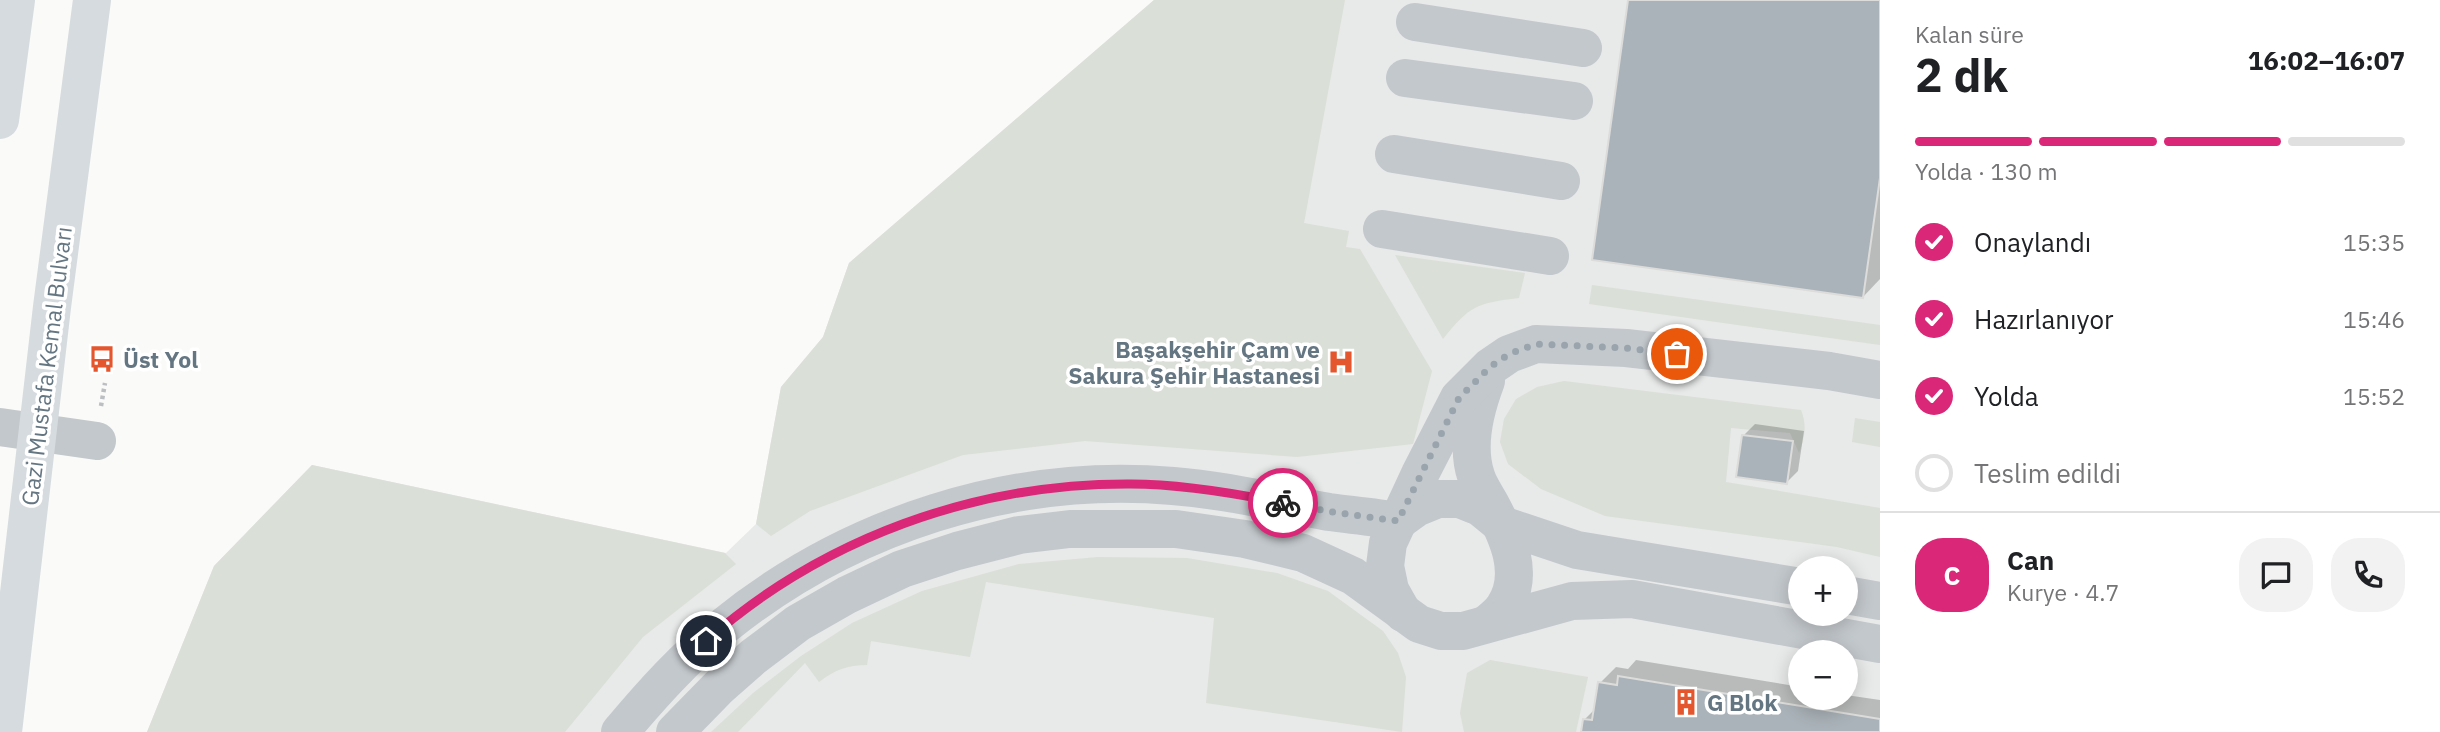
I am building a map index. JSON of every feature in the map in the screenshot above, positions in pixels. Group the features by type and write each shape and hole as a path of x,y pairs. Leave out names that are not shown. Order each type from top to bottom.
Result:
{"highway":[{"path":"0,120 16,0"},
{"name":"Gazi Mustafa Kemal Bulvarı","path":"3,732 52,307 92,0"}],"street":[{"path":"1415,22 1583,48"},
{"path":"1405,78 1574,101"},
{"path":"1394,154 1562,181"},
{"path":"1382,229 1550,256"},
{"path":"1404,614 1390,590 1385,566 1388,543 1459,398 1490,367 1509,354 1536,344 1626,348 1829,371 1880,380"},
{"path":"1489,622 1504,607 1512,589 1512,549 1476,475 1472,434 1476,408 1490,367"},
{"path":"0,427 97,441"},
{"path":"621,732 645,701 690,656 754,603 846,547 888,527 956,507 1040,488 1131,484 1214,491 1398,521 1416,508 1438,499 1460,499 1480,507 1502,525 1563,546 1788,585"},
{"path":"674,732 719,687 798,623 847,595 902,569 957,551 1019,535 1070,529 1176,529 1245,538 1303,553 1342,570 1419,624 1441,631 1463,631 1572,601 1632,599 1880,644"},
{"path":"1858,596 1880,601"}],"shaded area":[{"name":"Başakşehir Çam ve Sakura Şehir Hastanesi","path":"1154,0 1880,0 1880,732 147,732 214,566 312,465 726,553 756,524 781,387 823,337 849,263"},
{"path":"1154,0 1345,0 1304,223 1349,231 1346,247 1360,249 1432,371 1413,444 1297,457 1085,441 963,455 810,511 771,536 756,524 781,387 823,337 849,263"},
{"path":"1395,255 1525,273 1519,298 1483,304 1475,308 1460,319 1443,339"},
{"path":"1592,285 1880,325 1880,345 1589,304"},
{"path":"1564,381 1801,410 1804,432 1799,453 1790,433 1731,428 1726,482 1880,508 1880,557 1837,547 1605,516 1541,489 1508,464 1500,442 1504,419 1516,399 1537,387"},
{"path":"1855,418 1880,422 1880,447 1852,442"},
{"path":"312,465 725,553 736,564 643,637 565,732 147,732 214,566"},
{"path":"1098,557 1187,558 1277,573 1328,591 1383,631 1398,653 1406,677 1402,732 1206,703 1214,618 986,582 970,657 871,641 867,665 842,669 819,682 805,663 738,732 711,732 753,693 801,656 852,623 922,591 1019,564"},
{"path":"1490,660 1588,677 1576,732 1464,732 1460,713 1467,673"}],"building":[{"path":"1628,0 1880,0 1880,178 1863,298 1592,260"},
{"path":"1742,435 1793,441 1787,484 1736,477"},
{"name":"G Blok","path":"1618,676 1788,704 1788,710 1825,710 1880,719 1880,732 1581,732 1583,719 1592,720 1598,682 1617,685"}],"way so far":[{"path":"1283,503 1398,521 1459,398 1490,367 1509,354 1536,344 1626,348 1677,354"}],"place":[{"name":"Üst Yol","path":"102,359"},
{"name":"Başakşehir Çam ve Sakura Şehir Hastanesi","path":"1341,362"},
{"name":"G Blok","path":"1686,702"}],"route":[{"path":"706,641 754,603 846,547 888,527 978,501 1040,488 1131,484 1214,491 1283,503"}]}
